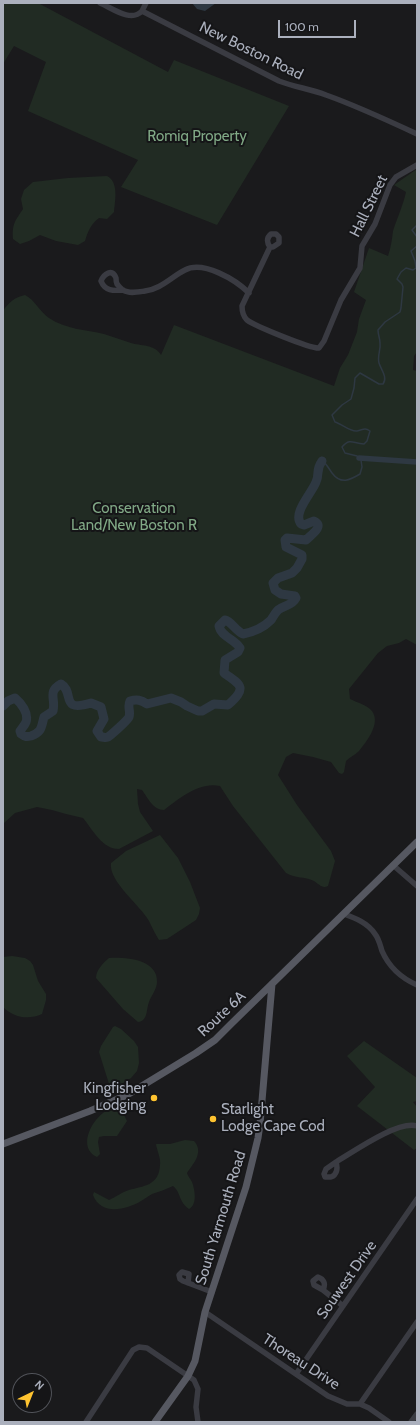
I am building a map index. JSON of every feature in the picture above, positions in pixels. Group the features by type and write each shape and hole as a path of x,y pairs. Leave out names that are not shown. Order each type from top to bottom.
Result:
{"main road":[{"name":"Route 6A","path":"3,1144 114,1101 147,1084 210,1043 232,1024 417,842"},
{"name":"South Yarmouth Road","path":"155,1422 188,1376 195,1360 205,1312 240,1210 258,1138 272,984"}],"street":[{"path":"100,3 126,15 135,16 139,15 146,3"},
{"name":"New Boston Road","path":"142,11 279,81 326,95 362,109 417,134"},
{"name":"Hall Street","path":"249,293 242,306 243,315 247,319 256,325 311,347 317,348 322,345 344,295 360,268 362,246 375,224 390,185 396,177 417,166"},
{"path":"123,290 131,292 155,289 184,270 189,268 200,268 210,270 234,281 249,293 270,247"},
{"path":"394,866 417,886"},
{"path":"344,914 357,919 370,928 377,937 387,961 401,976 417,985"},
{"path":"336,1162 383,1134 410,1124 417,1126"},
{"name":"Souwest Drive","path":"296,1374 417,1199"},
{"path":"188,1283 212,1292"},
{"path":"323,1290 343,1306"},
{"name":"Thoreau Drive","path":"205,1312 328,1396 347,1404 360,1404 369,1408 389,1422"},
{"path":"360,1404 417,1322"},
{"path":"86,1422 133,1350 137,1348 147,1348 155,1352 194,1380 197,1384 196,1417 198,1422"},
{"path":"411,1422 417,1414"}],"green space":[{"name":"Romiq Property","path":"3,3 38,3 168,72 174,60 289,106 217,225 121,187 138,160 28,111 46,62 14,46 3,64"},
{"name":"Conservation Land/New Boston R","path":"417,169 417,352 414,356 413,370 417,371 417,645 406,639 399,643 387,646 378,653 349,689 350,699 363,704 370,709 374,714 375,719 372,731 366,742 359,751 346,761 344,772 342,774 339,773 331,762 293,753 286,757 278,775 297,805 331,851 335,861 328,886 322,887 310,879 293,876 286,873 233,806 220,786 212,785 197,788 164,810 154,806 142,790 137,789 140,812 153,831 119,849 108,846 98,838 83,818 52,810 37,807 15,813 3,824 3,311 12,301 25,295 55,322 69,327 104,334 131,343 151,347 158,351 161,355 174,325 334,386 340,368 348,355 357,332 359,319 366,300 354,292 369,248 388,256 393,231 406,192 394,185"},
{"path":"107,176 111,179 115,187 114,212 107,219 99,218 96,220 90,228 85,241 78,245 56,241 40,235 20,244 13,239 15,223 23,209 21,199 24,190 33,182"},
{"path":"160,835 178,858 190,882 200,908 196,920 167,939 159,940 145,915 115,878 111,870 111,863 126,851"},
{"path":"12,956 25,958 33,965 38,981 46,994 42,1014 32,1017 22,1017 12,1014 3,1007 3,957"},
{"path":"109,958 123,958 139,961 152,968 156,974 156,987 149,1002 144,1020 138,1022 123,1009 96,978 102,964"},
{"path":"115,1026 121,1029 134,1041 138,1047 139,1063 137,1071 131,1078 115,1088 110,1087 99,1052 101,1046"},
{"path":"364,1041 417,1078 417,1101 413,1102 417,1107 417,1148 414,1150 357,1106 375,1087 347,1056"},
{"path":"120,1107 127,1121 117,1136 99,1137 98,1142 100,1154 97,1157 91,1153 88,1148 87,1142 90,1129 98,1117 103,1113"},
{"path":"185,1140 194,1141 198,1149 197,1157 187,1173 194,1188 195,1195 192,1207 189,1209 185,1206 176,1188 173,1186 121,1209 108,1208 97,1202 93,1195 94,1192 109,1200 126,1191 149,1184 157,1177 159,1172 160,1162 156,1144 170,1144"}],"shaded area":[{"path":"192,3 216,3 205,11 197,9"}],"waterway":[{"path":"417,225 412,230 417,237"},
{"path":"322,461 327,465 335,477 339,479 346,480 360,474 362,467 361,460 357,456 345,453 342,447 348,442 364,444 367,441 370,431 365,429 354,431 335,422 332,415 342,405 351,399 355,378 360,373 379,384 383,384 385,379 379,360 380,340 378,330 385,322 400,312 403,287 397,279 401,272 406,268 413,270 416,268 411,251 417,246"},
{"path":"359,458 417,462"},
{"path":"3,706 8,701 15,698 20,703 24,708 27,719 20,731 24,736 31,736 39,731 44,717 53,711 53,693 54,690 61,684 65,688 71,703 75,705 91,703 101,707 104,719 97,731 101,737 108,737 128,719 130,701 139,700 147,704 171,698 198,711 202,711 214,704 228,705 238,695 240,687 235,681 224,673 225,660 238,652 240,648 235,642 222,633 219,626 225,620 243,634 254,631 268,623 280,608 292,603 296,598 295,596 281,594 275,590 273,583 278,578 292,573 302,559 302,555 286,547 285,540 287,538 306,540 318,528 317,523 314,521 304,525 301,524 299,514 314,487 322,461"}],"place":[{"name":"Kingfisher Lodging","path":"154,1098"},
{"name":"Starlight Lodge Cape Cod","path":"213,1119"}]}
